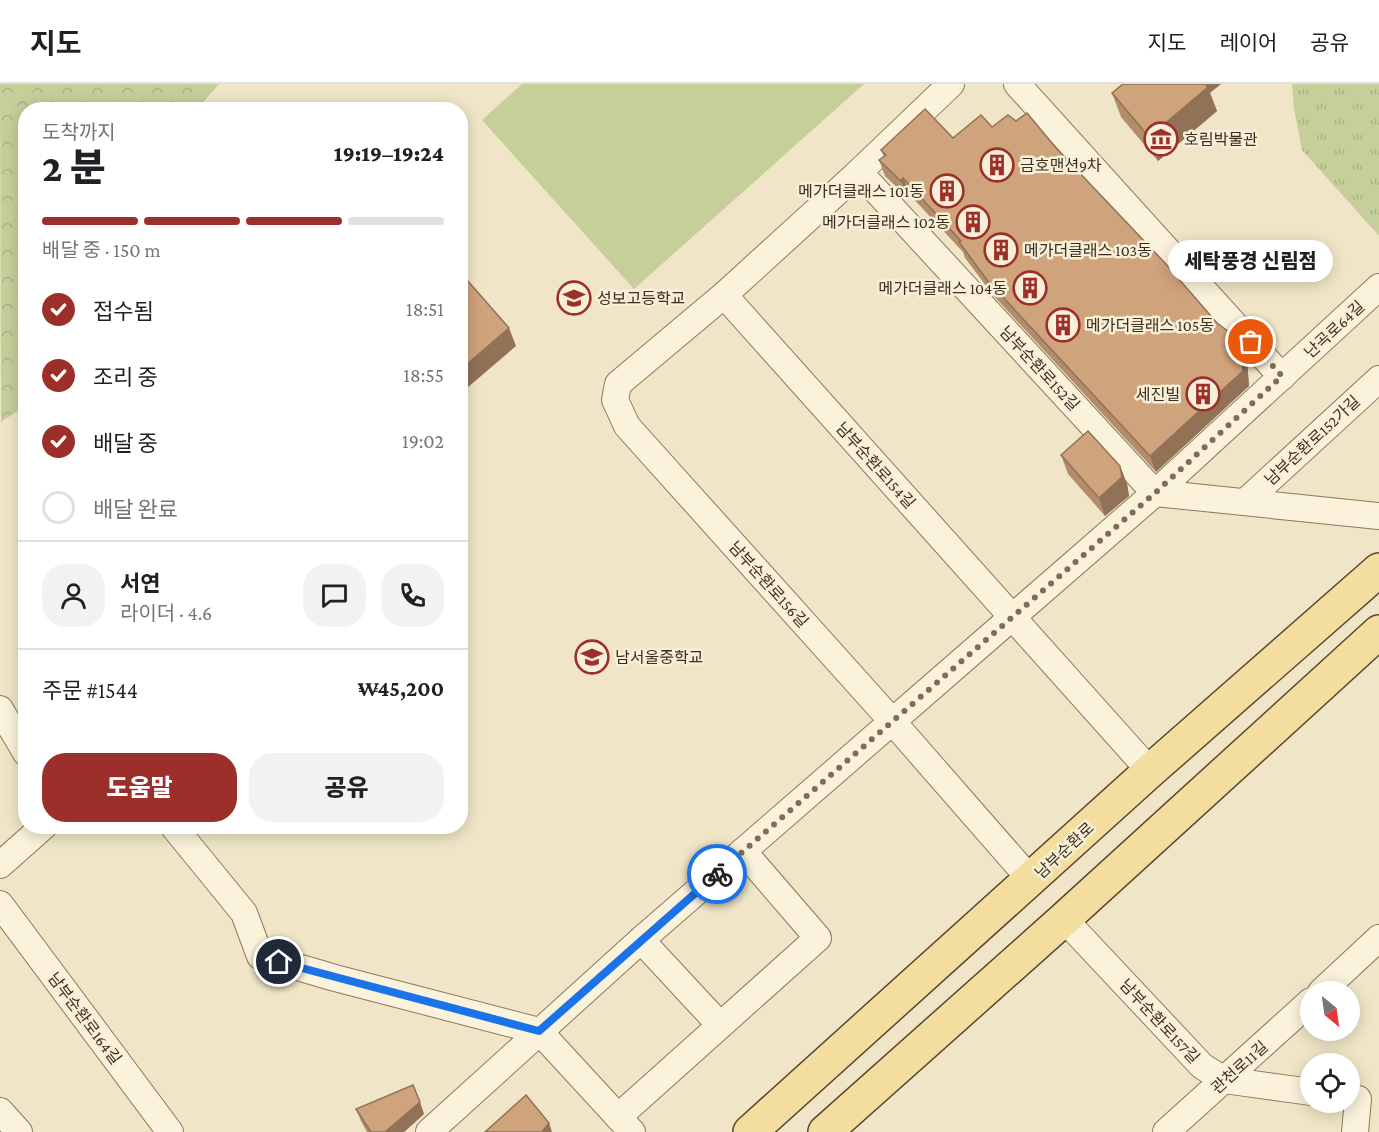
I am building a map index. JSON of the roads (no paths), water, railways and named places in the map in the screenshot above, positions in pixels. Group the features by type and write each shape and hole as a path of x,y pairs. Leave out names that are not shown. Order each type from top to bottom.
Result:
{"main road":[{"name":"남부순환로","path":"750,1132 1150,771 1379,570"},
{"path":"825,1132 1064,919 1379,632"}],"street":[{"path":"724,295 859,172 951,84"},
{"path":"1017,84 1282,376"},
{"name":"남부순환로152길","path":"859,172 1155,493"},
{"name":"난곡로64길","path":"429,1132 641,940 1155,493 1379,287"},
{"name":"남부순환로154길","path":"724,295 1150,771"},
{"name":"남부순환로156길","path":"724,295 618,384 615,400 627,426 892,721 1031,880"},
{"name":"남부순환로152가길","path":"1245,502 1379,379"},
{"path":"1155,493 1379,516"},
{"path":"0,709 18,739"},
{"path":"0,865 35,834"},
{"path":"180,834 244,913 260,956 346,981 539,1031 625,1125 720,1025 818,938 743,851"},
{"name":"남부순환로164길","path":"0,904 170,1132"},
{"name":"남부순환로157길","path":"1064,919 1202,1066 1224,1080 1300,1090"},
{"path":"1333,981 1379,938"},
{"path":"641,940 720,1025"},
{"name":"관천로11길","path":"1166,1132 1300,1010"},
{"path":"1355,1132 1362,1099"},
{"path":"0,1111 19,1132"}],"place":[{"name":"호림박물관","path":"1161,139"},
{"name":"금호맨션9차","path":"997,165"},
{"name":"메가더클래스 101동","path":"947,191"},
{"name":"메가더클래스 102동","path":"973,222"},
{"name":"메가더클래스 103동","path":"1001,250"},
{"name":"메가더클래스 104동","path":"1030,288"},
{"name":"성보고등학교","path":"574,298"},
{"name":"메가더클래스 105동","path":"1063,325"},
{"name":"세탁풍경 신림점","path":"1251,342"},
{"name":"세진빌","path":"1203,394"},
{"name":"남서울중학교","path":"592,657"}]}
